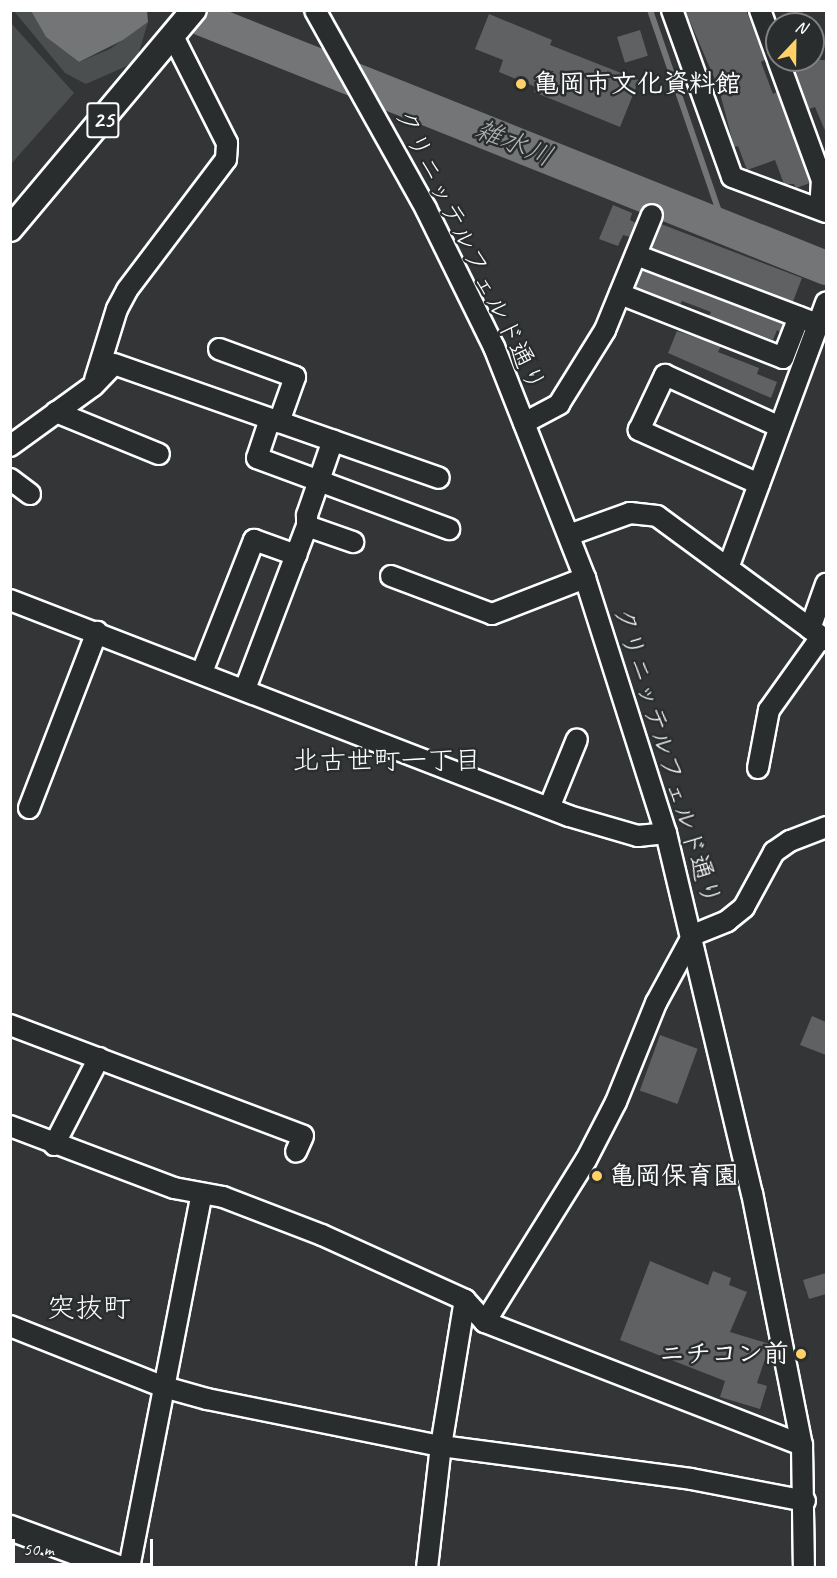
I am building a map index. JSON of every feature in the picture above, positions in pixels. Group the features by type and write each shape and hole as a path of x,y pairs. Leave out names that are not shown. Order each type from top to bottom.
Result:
{"main road":[{"name":"25","path":"10,229 194,10"},
{"path":"10,1528 119,1568"}],"street":[{"name":"クリニッテルフェルド通り","path":"315,10 426,209 494,347 585,578 666,833 693,935 752,1193 802,1445 805,1501 804,1568"},
{"path":"672,10 732,177 823,210 822,180 783,72"},
{"path":"93,386 117,309 127,290 226,159 227,143 210,102 173,36"},
{"path":"524,423 559,404 605,330 652,215"},
{"path":"636,255 819,324"},
{"path":"620,294 783,358 799,317"},
{"path":"728,568 826,303"},
{"path":"219,349 295,377 257,458 449,529"},
{"path":"10,446 93,386 114,364 439,478"},
{"path":"759,484 639,430 665,375 780,427"},
{"path":"56,412 159,454"},
{"path":"245,689 307,526 333,440"},
{"path":"10,479 30,494"},
{"path":"569,535 630,513 657,516 819,635"},
{"path":"307,526 353,542"},
{"path":"202,672 254,540 296,555"},
{"path":"391,576 492,614 585,578"},
{"path":"758,768 769,710 819,635 826,584"},
{"path":"10,600 202,672 549,808 638,836 666,833"},
{"path":"29,808 97,632"},
{"path":"549,808 578,739"},
{"path":"484,1322 586,1160 616,1102 666,982 693,935 727,921 744,907 774,852 790,841 826,827"},
{"path":"10,1025 303,1136 296,1152"},
{"path":"54,1145 99,1058"},
{"path":"10,1126 54,1145 174,1188 224,1197 322,1235 465,1300 484,1322 802,1445"},
{"path":"129,1568 202,1194"},
{"path":"427,1568 441,1446 465,1300"},
{"path":"10,1326 164,1387 441,1446 691,1479 805,1501"}],"shaded area":[{"path":"147,10 148,22 123,40 79,62 46,37 31,11"},
{"path":"14,11 31,11 46,37 79,62 110,49 148,22 136,62 86,84 65,73"},
{"path":"11,23 74,93 11,164"}],"building":[{"path":"685,10 746,10 765,60 761,62 773,94 777,92 810,183 796,188 794,184 784,184 775,160 747,170 738,146 734,147 719,89"},
{"path":"489,14 552,40 550,45 639,80 620,127 534,92 536,87 499,72 503,60 475,49"},
{"path":"640,30 648,56 625,63 617,37"},
{"path":"826,60 826,133 815,107 809,109 795,72 825,72"},
{"path":"613,205 632,213 630,220 636,223 630,237 623,235 618,246 599,239"},
{"path":"661,224 802,278 793,302 652,248"},
{"path":"642,270 783,324 780,332 777,330 773,340 709,316 711,312 682,301 680,305 635,287"},
{"path":"677,331 721,346 718,352 759,368 757,374 777,382 771,398 668,353"},
{"path":"812,1016 826,1022 826,1055 800,1045"},
{"path":"660,1035 698,1049 677,1104 640,1090"},
{"path":"650,1261 708,1285 713,1271 731,1278 729,1285 747,1292 730,1332 770,1344 757,1383 767,1386 760,1409 720,1397 725,1381 620,1340"},
{"path":"826,1273 826,1294 809,1299 803,1280"}],"waterway":[{"path":"650,10 723,223"},
{"name":"雑水川","path":"202,19 826,268"}],"place":[{"name":"亀岡市文化資料館","path":"521,84"},
{"name":"亀岡保育園","path":"597,1176"},
{"name":"ニチコン前","path":"801,1354"}],"district":[{"name":"北古世町一丁目","path":"387,761"},
{"name":"突抜町","path":"89,1308"}]}
